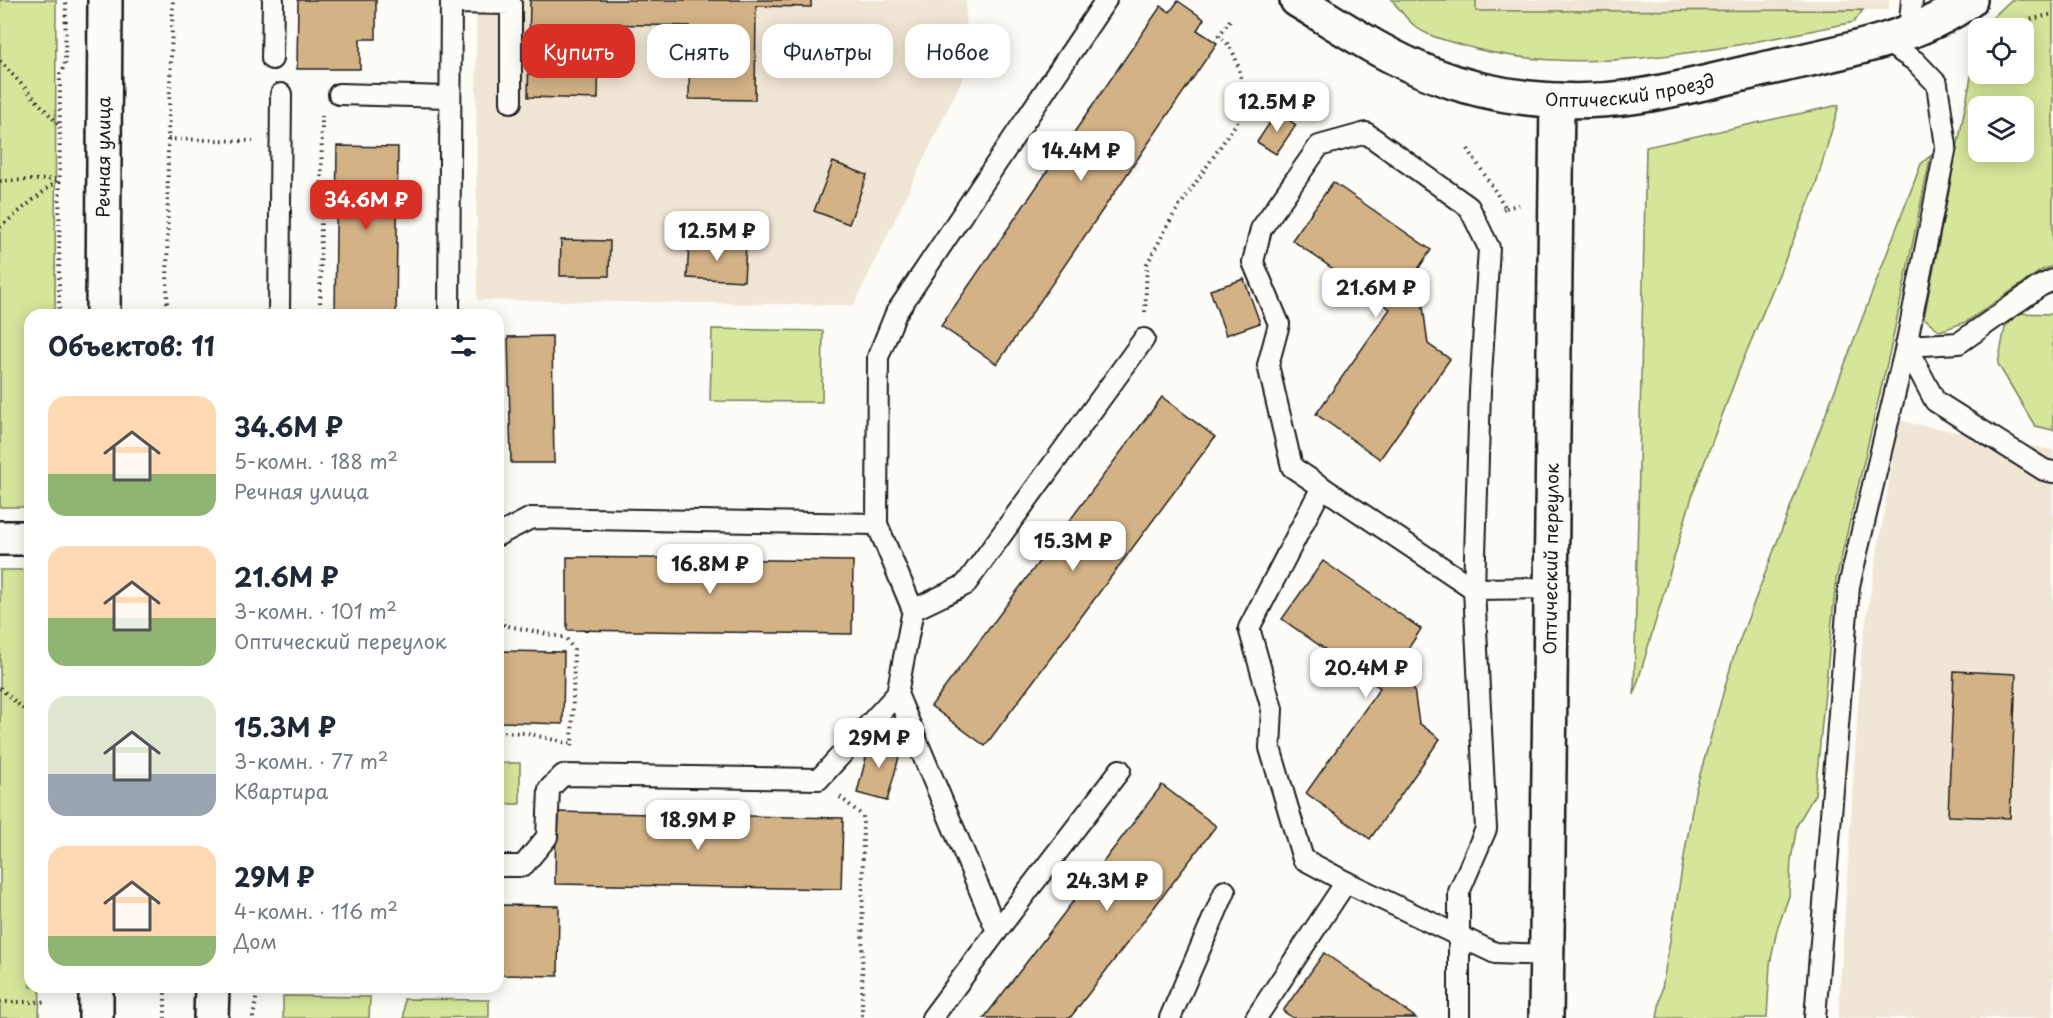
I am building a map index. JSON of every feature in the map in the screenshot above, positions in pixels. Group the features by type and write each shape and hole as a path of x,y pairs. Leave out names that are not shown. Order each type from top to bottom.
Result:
{"street":[{"name":"Речная улица","path":"103,309 105,0"},
{"name":"Оптический проезд","path":"1296,0 1329,8 1392,56 1431,74 1469,87 1515,97 1557,100 1632,97 1865,47 1901,24 1970,0"},
{"name":"Оптический переулок","path":"1546,1018 1553,588 1557,100"},
{"path":"0,538 24,538"},
{"path":"96,993 96,1018"},
{"path":"211,1018 212,993"}],"lane":[{"path":"272,59 273,0"},
{"path":"504,866 523,866 547,837 549,789 563,775 819,779 897,694 913,610 877,524 878,357 896,313 1106,0"},
{"path":"449,309 450,2 511,4 511,102"},
{"path":"1815,1018 1849,586 1906,346 1946,146 1937,84 1915,61 1901,24"},
{"path":"279,309 281,94"},
{"path":"339,94 449,97"},
{"path":"1460,1018 1459,892 1486,830 1474,589 1480,391 1489,248 1469,207 1366,133 1318,146 1261,229 1253,262 1279,324 1268,365 1292,467 1474,589 1553,588"},
{"path":"1906,346 1959,344 2040,286 2053,280"},
{"path":"913,610 964,585 1144,339"},
{"path":"1906,346 1935,401 2044,470 2053,472"},
{"path":"1322,487 1249,628 1272,710 1270,748 1303,859 1494,953 1547,955"},
{"path":"504,532 531,518 877,524"},
{"path":"897,694 997,931"},
{"path":"932,1018 1120,770"},
{"path":"1256,1018 1346,882"},
{"path":"1170,1018 1225,891"}],"path":[{"path":"60,309 60,75 65,65 66,0"},
{"path":"167,309 168,139 173,0"},
{"path":"2034,19 2053,14"},
{"path":"1144,339 1148,264 1173,216 1246,109 1236,60 1227,42 1219,36 1232,17"},
{"path":"0,61 60,126"},
{"path":"320,309 322,106"},
{"path":"168,139 281,142"},
{"path":"0,181 60,179"},
{"path":"0,227 60,179"},
{"path":"504,625 566,638 574,650 571,775"},
{"path":"0,688 24,710"},
{"path":"504,732 525,733 572,744"},
{"path":"819,779 862,816 862,1018"},
{"path":"165,993 165,1018"},
{"path":"253,1018 257,993"},
{"path":"0,1002 47,1002"}],"shaded area":[{"path":"476,0 966,0 966,24 905,24 905,78 963,78 854,305 477,300"},
{"path":"1476,0 1889,0 1889,10 1476,11"},
{"path":"1899,421 2053,450 2053,1018 1838,1018 1862,645"}],"green space":[{"path":"0,0 56,0 55,309 24,309 24,507 0,507"},
{"path":"1392,0 1476,0 1476,11 1863,10 1854,22 1707,50 1656,57 1554,60 1505,55 1436,37 1420,30"},
{"path":"2011,0 2053,0 2053,266 2042,270 1966,322 1940,331 1924,318 1970,84 2034,84 2034,18 1992,18"},
{"path":"1839,105 1815,188 1741,365 1693,493 1634,695 1646,147"},
{"path":"1931,155 1892,342 1836,580 1815,794 1797,825 1791,860 1789,896 1777,930 1770,964 1767,1018 1657,1018 1695,792 1734,655 1921,164"},
{"path":"2017,313 2053,314 2053,430 2035,426 1998,364 2005,327"},
{"path":"712,329 823,331 822,402 710,401"},
{"path":"0,570 24,570 24,993 40,993 39,1018 0,1018"},
{"path":"504,763 520,763 520,804 504,804"},
{"path":"283,996 370,997 369,1018 283,1018"},
{"path":"404,999 489,1000 489,1017 404,1018"}],"building":[{"path":"298,0 376,0 376,39 360,39 360,69 297,69"},
{"path":"530,0 811,0 811,7 756,6 755,100 689,99 689,78 750,78 750,24 530,24"},
{"path":"1178,1 1204,19 1197,30 1217,43 997,364 941,326 1161,6 1170,12"},
{"path":"528,78 598,78 598,99 528,97"},
{"path":"1277,112 1296,125 1276,154 1257,142"},
{"path":"337,146 398,147 396,309 335,309"},
{"path":"833,162 867,175 849,224 814,211"},
{"path":"1333,182 1431,250 1418,269 1428,344 1450,359 1380,459 1316,414 1390,309 1292,240"},
{"path":"561,240 610,241 609,276 560,276"},
{"path":"689,243 746,245 744,281 687,278"},
{"path":"1244,279 1260,323 1226,335 1210,290"},
{"path":"552,336 554,463 511,463 508,337"},
{"path":"1162,397 1215,437 985,746 931,706"},
{"path":"567,557 853,561 852,634 567,630"},
{"path":"1323,561 1421,629 1408,649 1419,723 1440,739 1370,839 1306,793 1380,688 1282,619"},
{"path":"504,651 564,652 563,724 504,722"},
{"path":"1954,671 2016,674 2010,818 1948,816"},
{"path":"871,738 902,746 887,801 857,793"},
{"path":"1162,785 1216,826 1070,1018 984,1018"},
{"path":"556,812 843,818 841,889 555,884"},
{"path":"504,905 559,906 558,976 504,975"},
{"path":"1324,953 1416,1018 1293,1018 1283,1011"}]}
